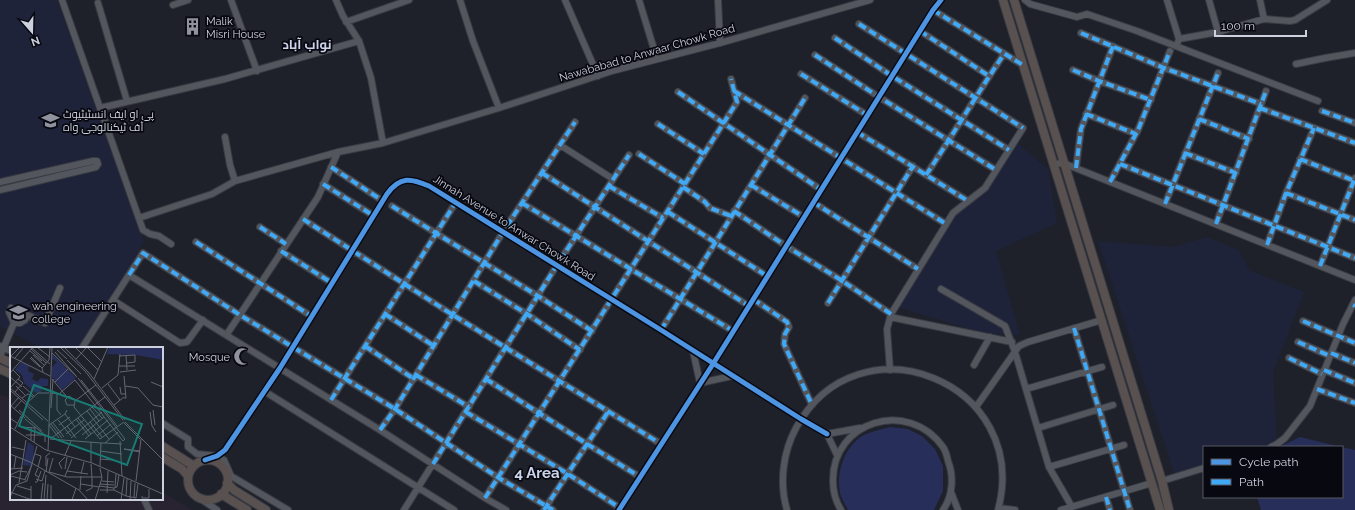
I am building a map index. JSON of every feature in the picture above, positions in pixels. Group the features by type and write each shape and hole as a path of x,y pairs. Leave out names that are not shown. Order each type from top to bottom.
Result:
{"main road":[{"path":"1003,0 1160,510"},
{"path":"1014,0 1142,421 1162,480 1169,510"},
{"path":"1007,14 1017,10"},
{"path":"1072,224 1082,221"},
{"path":"0,357 10,362"},
{"path":"0,369 10,374"},
{"path":"1134,424 1142,421"},
{"path":"163,447 194,466"},
{"path":"163,458 182,469 188,476"},
{"path":"205,460 217,462 225,471 227,483 221,494 210,500 198,497 193,493 188,482 188,476 194,466 205,460"},
{"path":"227,483 234,490 266,510"},
{"path":"221,494 247,510"}],"street":[{"path":"62,0 143,230 150,234 159,236 171,244"},
{"path":"173,5 188,0"},
{"path":"231,0 257,71"},
{"path":"336,0 346,22 359,41 371,78 383,143"},
{"path":"346,22 408,0"},
{"path":"460,0 498,108"},
{"path":"565,0 598,76"},
{"path":"639,0 657,59"},
{"path":"718,0 720,43"},
{"path":"852,5 857,0"},
{"name":"Nawababad to Anwaar Chowk Road","path":"139,218 212,194 235,181 338,152 383,143 598,76 870,0"},
{"path":"365,346 568,474 620,509 713,364 820,189 841,158 933,10 941,0"},
{"path":"1025,0 1030,4 1077,17 1087,14 1137,31 1318,102"},
{"path":"1167,0 1179,39 1177,47"},
{"path":"1208,0 1218,32"},
{"path":"1260,0 1264,19"},
{"path":"1179,39 1218,32 1264,19 1290,22 1327,0"},
{"path":"98,2 127,101"},
{"path":"933,10 1023,65"},
{"path":"859,24 1023,128 985,188 953,213 890,315 887,329 890,370"},
{"path":"920,31 989,76"},
{"path":"1081,33 1164,68 1355,143"},
{"path":"834,38 1009,150"},
{"path":"100,108 257,71 359,41"},
{"path":"1076,168 1081,129 1113,46"},
{"path":"1110,182 1136,134 1170,51"},
{"path":"1296,64 1355,53"},
{"path":"926,174 1004,54"},
{"path":"815,55 996,170"},
{"path":"1073,70 1151,100"},
{"path":"1165,204 1218,73"},
{"path":"801,74 867,115"},
{"path":"486,498 737,102 731,79"},
{"path":"734,91 946,224"},
{"path":"1216,224 1266,91"},
{"path":"678,92 820,189"},
{"path":"661,330 805,98"},
{"path":"1322,111 1355,123"},
{"path":"1086,114 1136,134"},
{"path":"1199,119 1249,138"},
{"path":"380,430 415,377 503,232 575,122"},
{"path":"658,124 704,154"},
{"path":"1267,245 1273,225 1314,128"},
{"path":"857,132 968,201"},
{"path":"225,137 230,165 235,181"},
{"path":"560,145 613,179"},
{"path":"227,334 318,197 338,152"},
{"path":"1185,153 1236,173"},
{"path":"639,154 684,186 705,202 710,208 733,213 841,280 890,315 1012,342"},
{"path":"404,510 557,265 629,155"},
{"path":"1300,159 1355,180 1320,266"},
{"path":"0,182 93,161 97,161 98,164 96,167 0,190"},
{"path":"1054,164 1063,163 1076,168 1355,280"},
{"path":"1120,164 1355,258"},
{"path":"828,303 913,166"},
{"path":"331,167 383,201"},
{"path":"542,173 749,306"},
{"name":"Jinnah Avenue to Anwar Chowk Road","path":"225,450 280,368 383,201 394,185 404,180 416,180 430,186 827,434"},
{"path":"323,184 374,216"},
{"path":"751,185 804,217"},
{"path":"609,186 663,218"},
{"path":"1286,193 1355,220"},
{"path":"332,400 344,378 456,202"},
{"path":"813,202 918,269"},
{"path":"522,203 733,331"},
{"path":"392,206 592,331"},
{"path":"668,212 767,276"},
{"path":"303,219 453,315 661,444"},
{"path":"260,227 286,244"},
{"path":"196,242 311,316"},
{"path":"281,251 332,283"},
{"path":"83,347 142,253 240,315 395,409 545,508 553,510"},
{"path":"129,275 227,334 506,510"},
{"path":"474,281 527,314 580,350"},
{"path":"14,323 20,323 25,320 27,315 45,323 60,288"},
{"path":"941,289 1005,326 1012,342 1049,467 1072,507"},
{"path":"753,299 787,322 789,327 785,334 784,344 812,405"},
{"path":"113,300 180,344 187,342 203,320"},
{"path":"1273,446 1285,438 1310,406 1338,336 1354,304"},
{"path":"11,308 9,312 14,323"},
{"path":"385,314 434,346"},
{"path":"976,407 1020,346 1028,342 1102,320"},
{"path":"1303,321 1355,343"},
{"path":"0,357 2,347 14,323"},
{"path":"1074,328 1130,510"},
{"path":"974,365 990,337"},
{"path":"1298,342 1355,363"},
{"path":"693,351 700,383"},
{"path":"1289,358 1355,383"},
{"path":"1026,389 1102,367"},
{"path":"787,510 783,487 783,469 786,452 792,435 801,419 812,405 829,390 848,379 875,371 890,370 906,370 922,373 937,379 956,390 976,407 987,422 995,438 1000,455 1002,491 998,509 1015,510"},
{"path":"700,383 732,376"},
{"path":"486,379 640,477"},
{"path":"1316,389 1355,404"},
{"path":"264,391 454,510"},
{"path":"1038,428 1113,405"},
{"path":"545,508 608,412"},
{"path":"837,455 827,434 862,428 883,420 906,421 928,430 943,447 952,469 951,492 943,510"},
{"path":"163,424 188,439 188,447 197,454 217,456 224,460 231,476 288,510"},
{"path":"839,509 833,489 833,472 837,455 847,440 862,428"},
{"path":"1049,467 1124,444"},
{"path":"205,460 217,456 225,450"},
{"path":"225,450 225,471"},
{"path":"1162,480 1203,468"},
{"path":"1062,510 1152,483"},
{"path":"951,492 958,510"},
{"path":"198,497 217,510"},
{"path":"1106,497 1110,510"},
{"path":"144,500 149,510"},
{"path":"1086,503 1088,510"}],"shaded area":[{"name":"پی او ایف انسٹیٹیوٹ آف ٹیکنالوجی واہ","path":"0,0 57,0 144,241 84,347 39,347 0,326"},
{"path":"1017,143 1048,169 1057,223 996,251 1020,335 982,333 898,307 956,212 984,191"},
{"path":"1207,237 1239,250 1249,270 1304,292 1273,373 1277,442 1264,446 1203,446 1203,464 1174,473 1098,241 1173,247"},
{"path":"0,394 10,399 10,500 163,500 163,493 192,510 0,510"},
{"path":"890,427 908,429 922,436 935,449 943,466 943,491 934,510 848,510 839,488 840,470 847,452 859,438 866,434"},
{"path":"1300,437 1337,446 1281,446"},
{"path":"1343,447 1355,450 1355,510 1261,510 1257,498 1343,498"}],"marked path":[{"path":"933,10 1023,65"},
{"path":"859,24 1023,128"},
{"path":"920,31 989,76"},
{"path":"1081,33 1164,68 1261,104"},
{"path":"835,38 1009,150"},
{"path":"1076,168 1081,129 1113,46"},
{"path":"1110,182 1138,130 1170,51"},
{"path":"926,175 1004,54"},
{"path":"815,55 996,170"},
{"path":"1073,70 1151,100"},
{"path":"1165,204 1218,73"},
{"path":"801,74 867,115"},
{"path":"485,498 737,102 731,79"},
{"path":"734,91 946,224"},
{"path":"1216,224 1266,91"},
{"path":"678,92 820,189"},
{"path":"661,330 805,98"},
{"path":"1260,108 1355,143"},
{"path":"1322,111 1355,123"},
{"path":"1086,114 1136,134"},
{"path":"1199,119 1249,139"},
{"path":"380,430 395,409 503,232 575,122"},
{"path":"658,124 704,154"},
{"path":"1267,245 1286,193 1314,128"},
{"path":"857,132 968,201"},
{"path":"1185,153 1236,173"},
{"path":"639,154 685,184"},
{"path":"433,464 557,265 629,155"},
{"path":"1300,159 1355,181"},
{"path":"1120,164 1355,258"},
{"path":"828,303 913,166"},
{"path":"331,167 383,201"},
{"path":"542,173 749,306"},
{"path":"1320,266 1355,178"},
{"path":"323,184 374,216"},
{"path":"751,185 804,217"},
{"path":"609,186 663,218"},
{"path":"683,187 705,202 710,208 731,216"},
{"path":"1286,193 1355,220"},
{"path":"331,400 456,202"},
{"path":"813,202 918,269"},
{"path":"522,203 733,331"},
{"path":"392,206 592,331"},
{"path":"734,211 891,314"},
{"path":"668,212 767,276"},
{"path":"303,219 453,315 661,444"},
{"path":"260,227 286,244"},
{"path":"196,242 311,316"},
{"path":"281,251 332,283"},
{"path":"129,275 143,253 240,315 395,409 499,478 553,510"},
{"path":"474,281 527,314 580,350"},
{"path":"753,299 787,322 789,327 785,334 784,344 812,405"},
{"path":"385,314 434,346"},
{"path":"1303,321 1355,343"},
{"path":"1074,328 1130,510"},
{"path":"1298,342 1330,356"},
{"path":"365,346 414,379"},
{"path":"1331,353 1355,363"},
{"path":"1289,358 1322,374"},
{"path":"1324,370 1355,383"},
{"path":"416,375 469,407"},
{"path":"486,379 640,477"},
{"path":"1317,389 1355,403"},
{"path":"466,412 568,474 620,508"},
{"path":"544,510 608,412"},
{"path":"1106,497 1110,510"}],"cycle path":[{"path":"619,510 713,364 933,10 941,0"},
{"path":"205,460 217,456 225,450 280,368 387,194 401,181 406,180 417,181 429,186 827,434"}],"place":[{"name":"Malik Misri House","path":"193,27"},
{"name":"پی او ایف انسٹیٹیوٹ آف ٹیکنالوجی واہ","path":"50,120"},
{"name":"wah engineering college","path":"19,312"},
{"name":"Mosque","path":"243,357"}],"district":[{"name":"نواب آباد","path":"307,44"},
{"name":"4 Area","path":"537,473"}]}
